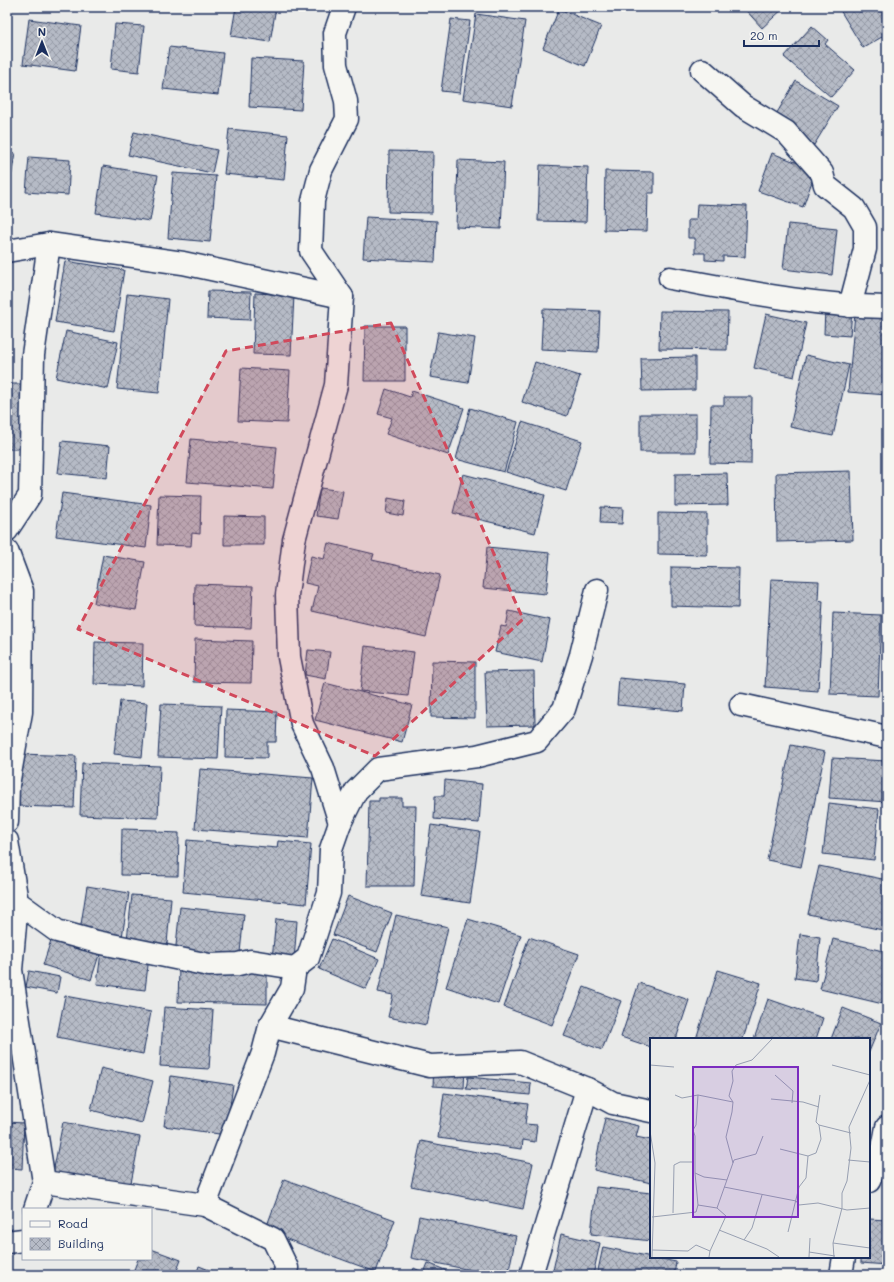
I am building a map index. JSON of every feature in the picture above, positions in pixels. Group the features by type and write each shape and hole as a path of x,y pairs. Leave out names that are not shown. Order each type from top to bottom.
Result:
{"street":[{"path":"340,823 322,768 302,724 289,657 287,595 294,540 336,385 342,297 311,251 313,201 319,176 347,119 346,101 336,65 335,39 335,33 344,7"},
{"path":"702,70 743,106 786,132 822,173 825,184 854,208 865,227 865,249 850,306"},
{"path":"7,251 49,244 183,263 342,297"},
{"path":"7,530 30,495 33,355 49,244"},
{"path":"670,278 797,301 850,306 887,307"},
{"path":"7,551 22,591 20,712 8,785 7,815"},
{"path":"205,1204 263,1053 270,1026 292,988 295,968 308,958 329,893 331,849 340,823 356,791 378,769 477,756 537,741 564,709 581,655 597,590"},
{"path":"740,705 887,737"},
{"path":"7,841 17,902 11,970 44,1182 35,1208"},
{"path":"17,902 57,931 97,942 209,965 251,962 295,968"},
{"path":"270,1026 430,1066 520,1062 587,1089 613,1103 650,1111"},
{"path":"531,1275 587,1089"},
{"path":"870,1178 882,1144"},
{"path":"44,1182 205,1204 273,1239 286,1268 284,1275"},
{"path":"7,1242 22,1240"},
{"path":"840,1275 844,1258"}],"highlighted area":[{"path":"391,323 523,619 375,756 78,629 226,351"}],"building":[{"path":"236,7 276,7 270,42 231,36"},
{"path":"743,7 785,7 762,28"},
{"path":"845,7 887,7 887,34 863,48 840,10"},
{"path":"559,9 601,26 585,66 543,48"},
{"path":"476,14 525,21 512,106 463,99"},
{"path":"29,19 81,26 75,71 23,64"},
{"path":"451,19 470,21 460,93 441,91"},
{"path":"115,24 144,26 139,72 111,69"},
{"path":"812,26 828,40 825,44 855,70 831,97 784,57"},
{"path":"169,47 223,53 218,95 163,89"},
{"path":"251,58 304,61 301,110 249,107"},
{"path":"796,81 838,106 814,145 772,121"},
{"path":"229,129 288,135 284,180 224,174"},
{"path":"134,132 217,150 212,173 128,155"},
{"path":"389,151 433,152 432,213 388,212"},
{"path":"7,152 15,153 9,190 7,189"},
{"path":"772,153 816,170 803,207 758,191"},
{"path":"29,157 70,160 68,195 26,192"},
{"path":"458,160 504,162 501,229 456,227"},
{"path":"540,165 588,167 586,222 538,221"},
{"path":"103,166 158,175 150,221 96,213"},
{"path":"605,171 654,172 654,193 648,193 647,231 604,230"},
{"path":"173,173 216,176 210,242 168,238"},
{"path":"697,204 747,206 745,257 723,256 723,261 705,260 705,253 695,253 695,238 688,238 688,220 696,220"},
{"path":"366,217 437,221 435,262 363,258"},
{"path":"788,224 837,229 832,275 783,269"},
{"path":"65,261 124,270 114,331 55,322"},
{"path":"208,291 251,292 250,320 207,318"},
{"path":"255,293 294,295 291,355 253,354"},
{"path":"127,294 168,299 159,393 117,389"},
{"path":"825,308 852,310 850,336 824,334"},
{"path":"543,309 600,311 598,352 541,349"},
{"path":"660,311 728,312 727,350 659,349"},
{"path":"855,313 887,315 887,395 848,392"},
{"path":"766,314 806,323 794,377 754,368"},
{"path":"365,326 405,326 405,381 364,381"},
{"path":"66,331 118,342 108,389 56,378"},
{"path":"438,332 475,338 468,383 430,377"},
{"path":"806,355 849,365 833,436 790,427"},
{"path":"695,357 695,390 642,391 641,358"},
{"path":"535,362 580,376 567,416 522,402"},
{"path":"241,368 290,371 287,423 238,421"},
{"path":"7,384 21,384 22,449 7,449"},
{"path":"386,389 410,397 412,391 464,408 448,455 386,434 392,418 378,414"},
{"path":"724,397 752,397 751,464 710,463 711,405 724,405"},
{"path":"470,408 518,422 504,472 456,459"},
{"path":"640,414 696,414 696,452 640,452"},
{"path":"522,422 582,441 566,491 506,472"},
{"path":"191,439 277,447 273,489 187,482"},
{"path":"62,441 110,446 107,478 58,473"},
{"path":"851,471 853,540 777,542 776,473"},
{"path":"727,473 728,505 675,506 675,474"},
{"path":"463,474 545,495 535,533 453,513"},
{"path":"320,488 343,491 338,519 316,516"},
{"path":"62,493 151,505 146,548 56,536"},
{"path":"159,495 201,496 200,534 192,533 191,546 157,545"},
{"path":"388,498 405,501 403,516 386,513"},
{"path":"601,507 623,508 622,524 600,523"},
{"path":"658,513 707,514 707,555 658,554"},
{"path":"224,516 264,517 264,545 224,545"},
{"path":"328,543 374,554 372,560 440,575 426,637 312,611 318,586 305,583 311,556 324,559"},
{"path":"487,547 550,553 546,594 483,588"},
{"path":"103,555 145,562 136,610 94,603"},
{"path":"671,567 739,568 738,608 671,606"},
{"path":"771,579 819,581 818,600 823,601 818,691 765,687"},
{"path":"195,584 253,586 251,628 194,626"},
{"path":"509,611 550,620 542,662 495,652 501,626 506,627"},
{"path":"833,613 881,615 878,696 830,694"},
{"path":"195,639 252,641 251,683 194,682"},
{"path":"95,642 143,643 142,686 94,684"},
{"path":"365,646 414,652 408,696 360,691"},
{"path":"308,650 330,652 326,679 305,675"},
{"path":"432,661 475,662 475,718 431,717"},
{"path":"534,671 535,725 487,726 485,672"},
{"path":"619,678 685,684 683,711 617,705"},
{"path":"325,683 412,705 402,742 315,720"},
{"path":"120,701 147,703 142,757 114,754"},
{"path":"161,704 221,706 218,759 158,757"},
{"path":"226,710 277,712 276,742 267,742 267,758 225,757"},
{"path":"791,745 825,752 801,867 767,860"},
{"path":"21,754 76,756 74,808 19,806"},
{"path":"832,758 887,761 887,802 829,798"},
{"path":"82,763 160,766 158,818 80,815"},
{"path":"200,769 313,778 308,838 195,829"},
{"path":"445,780 482,784 479,823 434,819 435,796 444,796"},
{"path":"379,798 402,798 402,806 416,806 414,886 367,886 369,801 379,801"},
{"path":"829,803 879,809 874,860 823,854"},
{"path":"431,825 480,832 470,903 421,896"},
{"path":"122,829 157,830 157,832 179,833 178,876 121,875"},
{"path":"187,840 277,848 278,841 311,844 306,904 183,892"},
{"path":"819,866 887,880 887,931 808,914"},
{"path":"87,886 129,893 122,937 80,931"},
{"path":"132,895 171,898 167,944 127,940"},
{"path":"348,896 392,913 377,952 333,935"},
{"path":"180,907 244,914 239,962 175,955"},
{"path":"396,915 448,927 426,1025 388,1017 393,995 378,992"},
{"path":"276,919 297,921 294,961 272,959"},
{"path":"468,919 521,935 498,1004 446,987"},
{"path":"800,934 820,937 816,981 795,978"},
{"path":"52,937 100,952 91,980 43,965"},
{"path":"529,937 579,954 552,1025 504,1007"},
{"path":"332,939 379,959 366,989 319,969"},
{"path":"833,939 887,952 887,1005 820,989"},
{"path":"101,952 149,957 145,990 97,984"},
{"path":"179,968 267,970 267,1004 178,1002"},
{"path":"718,970 761,983 743,1038 696,1038"},
{"path":"29,971 60,977 57,993 26,987"},
{"path":"639,983 689,1000 676,1038 650,1038 650,1047 621,1037"},
{"path":"584,987 621,1001 602,1050 564,1036"},
{"path":"65,996 151,1012 143,1054 57,1037"},
{"path":"768,999 823,1018 816,1038 754,1038"},
{"path":"164,1007 213,1010 209,1069 160,1066"},
{"path":"843,1008 881,1023 870,1050 870,1038 831,1038"},
{"path":"434,1066 465,1068 464,1088 433,1086"},
{"path":"101,1068 153,1081 142,1123 91,1110"},
{"path":"171,1076 233,1085 226,1135 164,1126"},
{"path":"468,1077 531,1083 530,1095 466,1089"},
{"path":"444,1093 528,1104 525,1124 537,1125 535,1142 523,1140 522,1149 438,1138"},
{"path":"605,1118 639,1126 636,1137 650,1140 650,1183 594,1170"},
{"path":"7,1122 24,1123 22,1169 7,1168"},
{"path":"63,1122 140,1137 130,1188 53,1173"},
{"path":"421,1141 533,1163 523,1209 411,1186"},
{"path":"284,1179 395,1220 376,1272 265,1231"},
{"path":"596,1187 650,1193 650,1241 591,1234"},
{"path":"419,1216 516,1236 508,1275 495,1275 411,1258"},
{"path":"870,1219 887,1220 887,1265 861,1263 861,1258 870,1258"},
{"path":"561,1234 600,1243 593,1275 552,1275"},
{"path":"603,1247 650,1257 650,1258 676,1262 674,1275 597,1275"},
{"path":"152,1249 181,1260 176,1273 182,1275 132,1275 138,1260 152,1260"},
{"path":"428,1263 457,1275 411,1275 414,1268 424,1273"},
{"path":"199,1266 222,1275 196,1275"}]}
